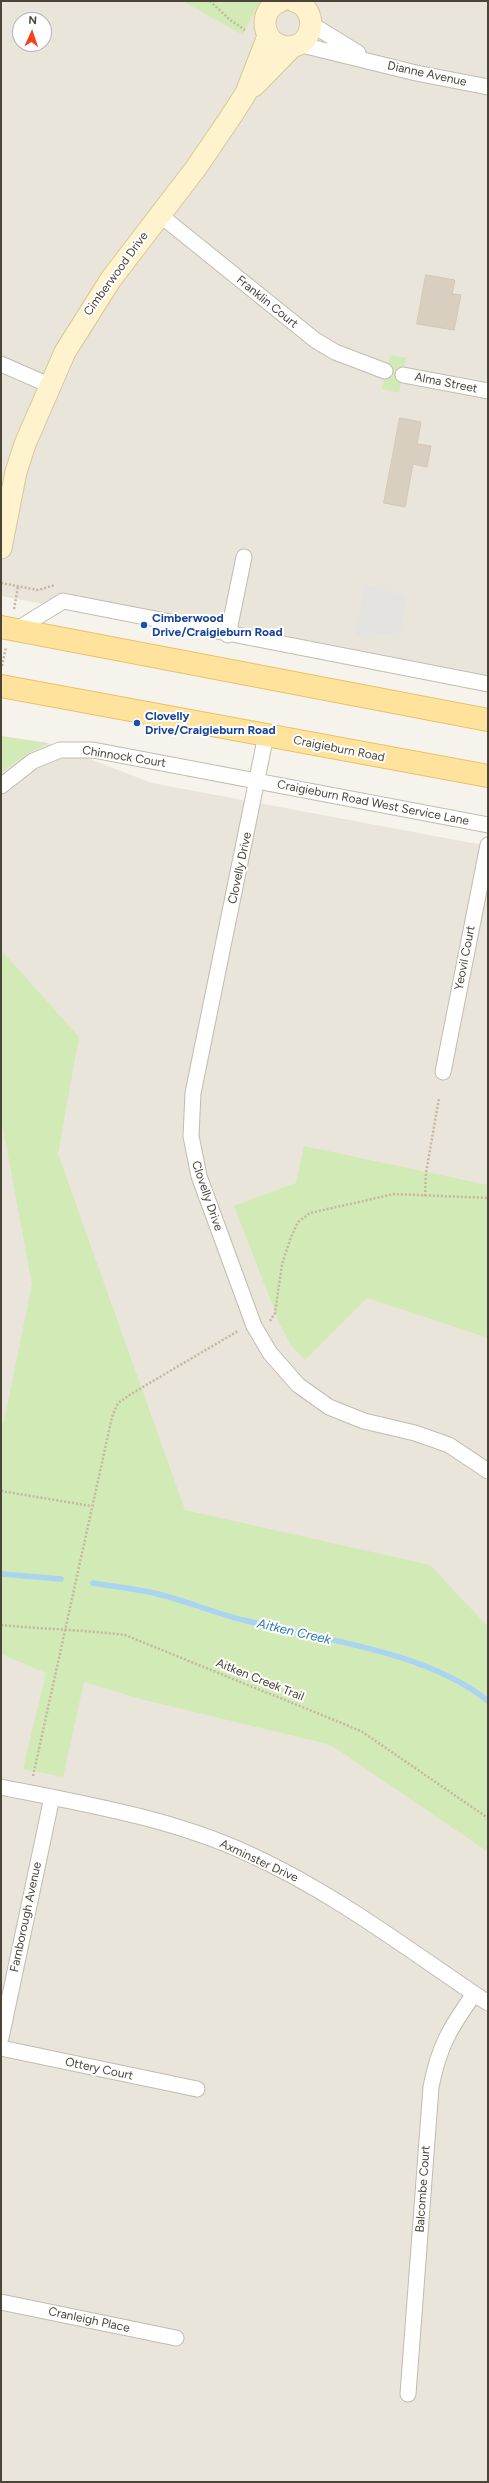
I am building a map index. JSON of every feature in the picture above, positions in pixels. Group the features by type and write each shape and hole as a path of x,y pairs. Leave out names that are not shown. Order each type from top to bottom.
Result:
{"main road":[{"path":"9,629 488,720"},
{"name":"Craigieburn Road","path":"1,686 488,776"}],"street":[{"path":"294,6 308,36 296,45 279,45 268,36 264,21 266,14 294,6"},
{"name":"Dianne Avenue","path":"294,6 367,59"},
{"name":"Cimberwood Drive","path":"246,93 268,36"},
{"name":"Cimberwood Drive","path":"1,548 16,472 32,424 49,384 65,352 88,314 132,251 196,168 246,93 296,45"},
{"name":"Dianne Avenue","path":"296,45 367,59 416,73 488,86"},
{"name":"Franklin Court","path":"160,216 315,340 335,352 385,371"},
{"path":"1,364 49,384"},
{"name":"Alma Street","path":"403,375 488,391"},
{"name":"Cimberwood Drive","path":"1,501 16,472"},
{"path":"228,635 244,557"},
{"path":"9,629 63,601 228,635 488,684"},
{"name":"Clovelly Drive","path":"266,735 258,781 193,1093 191,1136 199,1176 259,1337 283,1370 298,1385 329,1407 345,1415 415,1433 449,1445 488,1471"},
{"name":"Chinnock Court","path":"1,786 33,761 60,750 93,750 258,781"},
{"name":"Craigieburn Road West Service Lane","path":"258,781 488,825"},
{"name":"Yeovil Court","path":"443,1072 488,845"},
{"name":"Axminster Drive","path":"1,1786 169,1825 248,1854 336,1901 488,2003"},
{"name":"Farnborough Avenue","path":"1,2038 52,1797"},
{"name":"Balcombe Court","path":"408,2394 431,2087 435,2065 449,2028 474,1994"},
{"name":"Ottery Court","path":"1,2048 197,2089"},
{"name":"Cranleigh Place","path":"1,2302 176,2338"}],"path":[{"path":"210,1 229,19 247,32"},
{"path":"425,1196 426,1173 439,1098"},
{"path":"272,1320 282,1264 298,1222 310,1213 394,1194 488,1198"},
{"path":"30,1793 91,1506 112,1416 118,1403 236,1332"},
{"path":"1,1490 91,1506"},
{"name":"Aitken Creek Trail","path":"1,1625 125,1635 361,1731 488,1818"}],"shaded area":[{"path":"1,1 488,1 488,688 1,596"},
{"path":"365,584 407,596 400,636 386,634 367,636 355,634"},
{"path":"1,736 48,743 152,783 488,846 488,2482 1,2482"}],"green space":[{"path":"182,1 260,1 243,35"},
{"path":"390,355 406,358 399,393 382,389"},
{"path":"1,736 48,743 24,756 1,773"},
{"path":"1,950 79,1037 58,1154 185,1510 430,1565 488,1627 488,1852 337,1749 327,1744 141,1699 84,1682 63,1777 23,1769 46,1673 1,1654 1,1422 4,1422 32,1284 1,1118"},
{"path":"304,1146 488,1185 488,1338 367,1298 305,1360 291,1345 281,1327 234,1206 296,1183"}],"building":[{"path":"426,275 455,280 452,294 461,295 454,330 417,324"},
{"path":"400,418 421,422 417,444 431,446 427,467 413,464 405,507 384,503"}],"waterway":[{"name":"Aitken Creek","path":"1,1574 61,1579"},
{"name":"Aitken Creek","path":"93,1583 162,1595 243,1620 338,1641 403,1658 434,1670 463,1684 488,1701"}],"place":[{"name":"Cimberwood Drive/Craigieburn Road","path":"144,625"},
{"name":"Clovelly Drive/Craigieburn Road","path":"137,723"}]}
